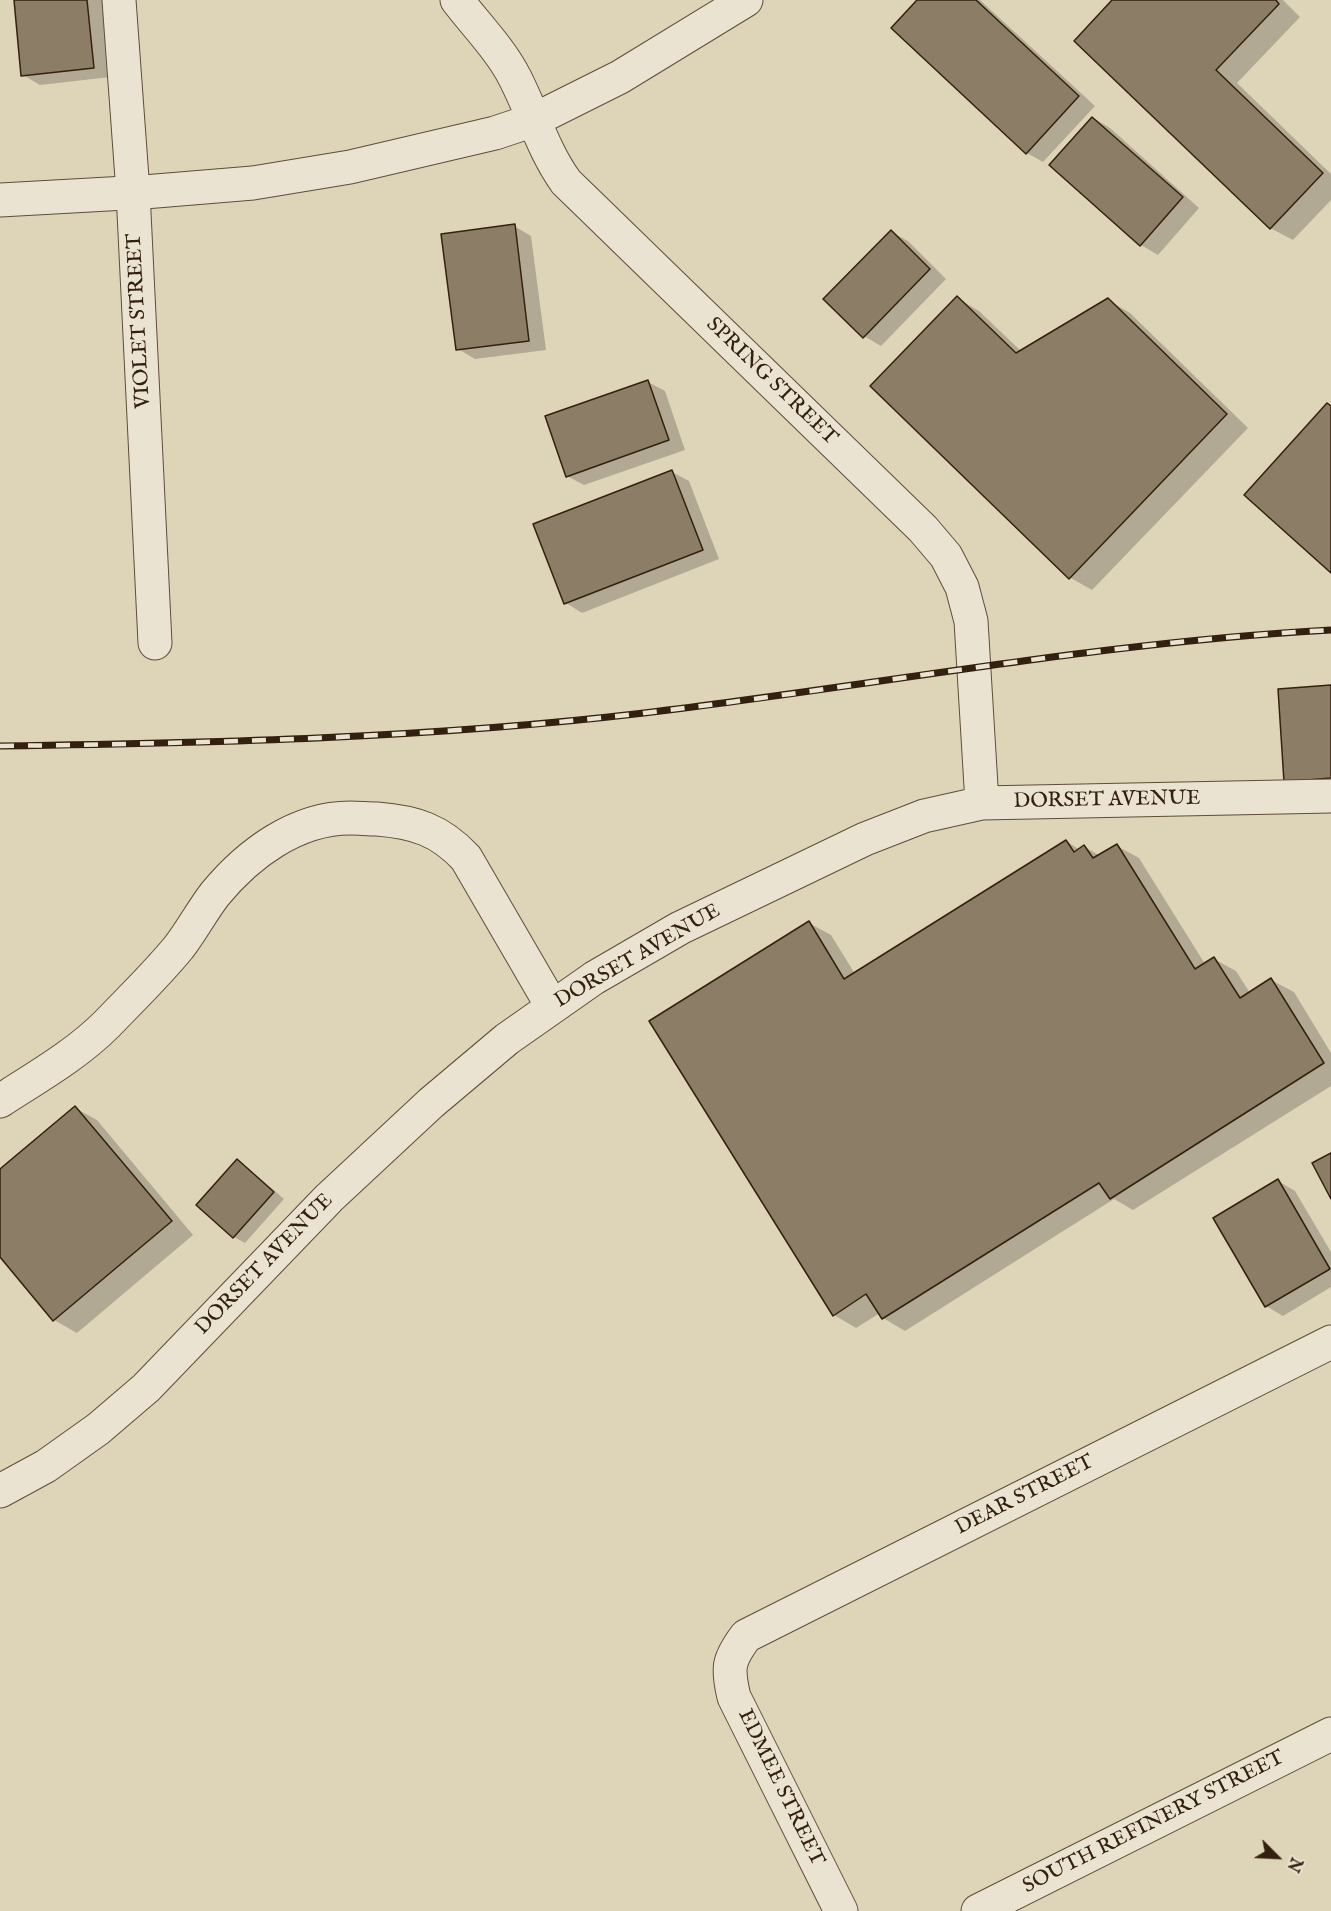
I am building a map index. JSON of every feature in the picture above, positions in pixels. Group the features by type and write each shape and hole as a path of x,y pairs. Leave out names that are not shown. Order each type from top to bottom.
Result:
{"street":[{"name":"VIOLET STREET","path":"119,0 133,192 155,643"},
{"name":"SPRING STREET","path":"456,0 515,76 554,165 566,182 923,529 946,556 962,587 971,621 982,803"},
{"path":"0,200 253,183 351,167 495,133 534,120 620,76 746,0"},
{"name":"DORSET AVENUE","path":"0,1491 46,1466 72,1448 138,1395 329,1198 431,1103 507,1039 594,978 680,928 865,839 924,816 982,803 1331,796"},
{"path":"0,1101 62,1062 105,1025 179,946 215,894 244,863 278,838 313,824 348,818 400,821 434,831 452,843 466,858 552,1006"},
{"name":"DEAR STREET","path":"730,1662 746,1636 1331,1342"},
{"name":"EDMEE STREET","path":"730,1662 729,1674 734,1697 841,1911"},
{"name":"SOUTH REFINERY STREET","path":"978,1911 1331,1734"}],"building":[{"path":"14,0 87,0 94,68 21,76"},
{"path":"917,0 976,0 1079,96 1026,154 891,28"},
{"path":"1112,0 1276,0 1279,4 1216,70 1323,173 1270,229 1074,41"},
{"path":"1092,117 1183,197 1140,246 1049,165"},
{"path":"515,224 529,341 456,350 441,234"},
{"path":"891,230 930,269 863,338 823,299"},
{"path":"957,296 1016,353 1108,298 1227,414 1069,579 870,386"},
{"path":"648,380 669,440 566,477 545,416"},
{"path":"1327,403 1331,406 1331,573 1244,495"},
{"path":"672,470 703,550 564,604 533,524"},
{"path":"1331,685 1331,778 1284,782 1278,689"},
{"path":"1066,840 1074,852 1084,845 1093,858 1117,844 1195,969 1214,957 1240,998 1271,978 1324,1063 1110,1199 1099,1183 882,1319 866,1294 833,1316 649,1021 809,921 844,979"},
{"path":"75,1106 172,1221 53,1321 0,1257 0,1169"},
{"path":"1331,1153 1331,1199 1312,1163"},
{"path":"237,1159 274,1192 233,1238 196,1205"},
{"path":"1278,1179 1330,1269 1265,1307 1213,1218"}],"railway":[{"path":"0,746 322,738 564,721 730,702 1073,654 1159,644 1331,630"}]}
